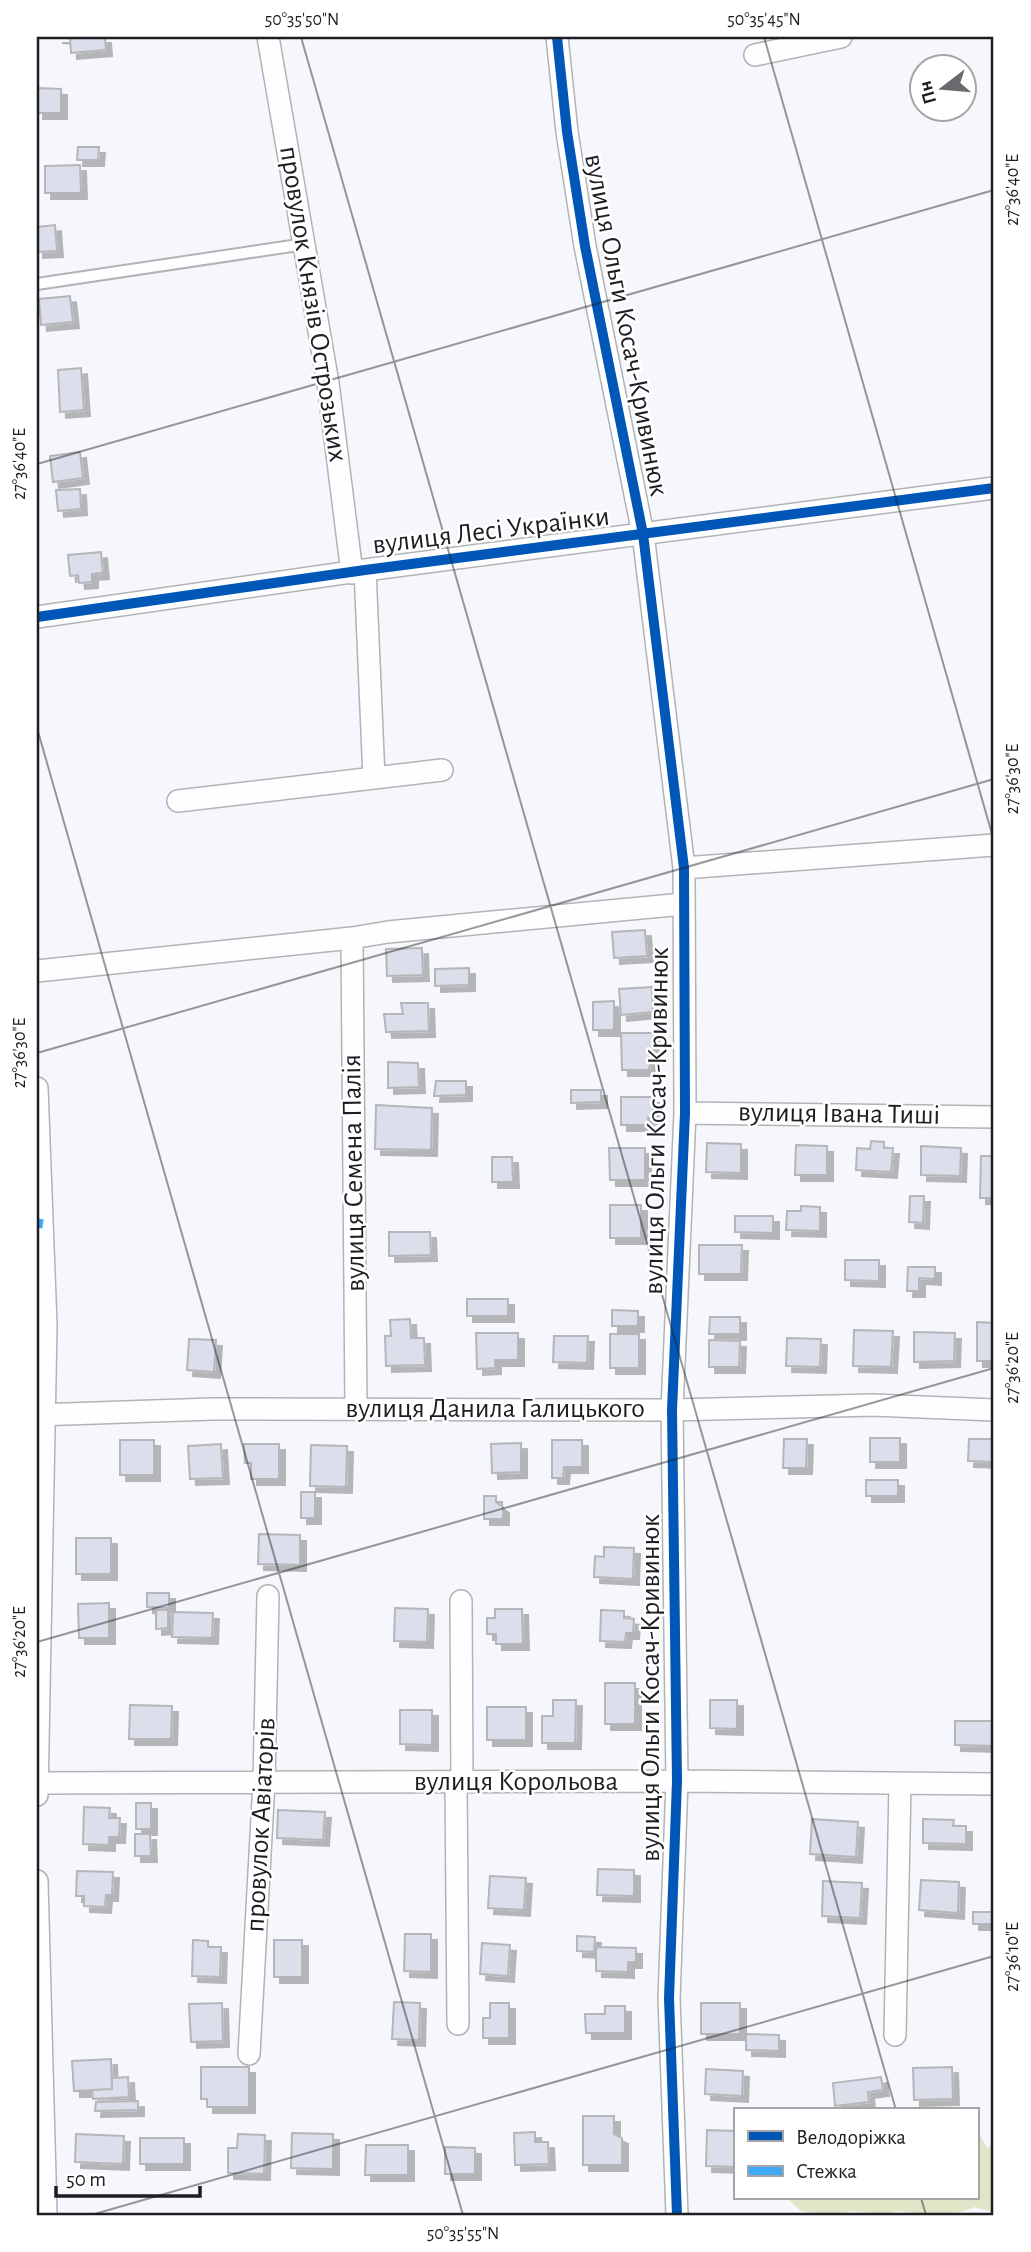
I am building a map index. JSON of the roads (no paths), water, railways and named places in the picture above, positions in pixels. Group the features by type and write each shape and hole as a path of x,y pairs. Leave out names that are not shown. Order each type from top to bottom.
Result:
{"street":[{"name":"провулок Князів Острозьких","path":"268,37 358,571"},
{"name":"вулиця Ольги Косач-Кривинюк","path":"557,37 566,132 585,246 643,534 684,868 685,1113 672,1410 677,1781 669,1998 677,2215"},
{"path":"755,55 841,37"},
{"name":"вулиця Лесі Українки","path":"37,617 358,571 994,488"},
{"name":"вулиця Лесі Українки","path":"358,571 374,778"},
{"path":"178,801 442,770"},
{"path":"684,868 994,845"},
{"path":"37,971 352,939 388,932 683,904"},
{"name":"вулиця Семена Палія","path":"352,939 356,1408"},
{"path":"37,1088 46,1325 41,1415 37,1789"},
{"name":"вулиця Івана Тиші","path":"685,1113 994,1116"},
{"name":"вулиця Данила Галицького","path":"41,1415 356,1408 672,1410 873,1405 994,1410"},
{"name":"провулок Авіаторів","path":"249,2054 264,1782 268,1595"},
{"path":"458,2024 461,1601"},
{"name":"вулиця Корольова","path":"37,1789 264,1782 677,1781 994,1784"},
{"path":"895,2035 900,1784"},
{"path":"37,1881 46,2215"}],"lane":[{"path":"37,284 305,244"}]}
